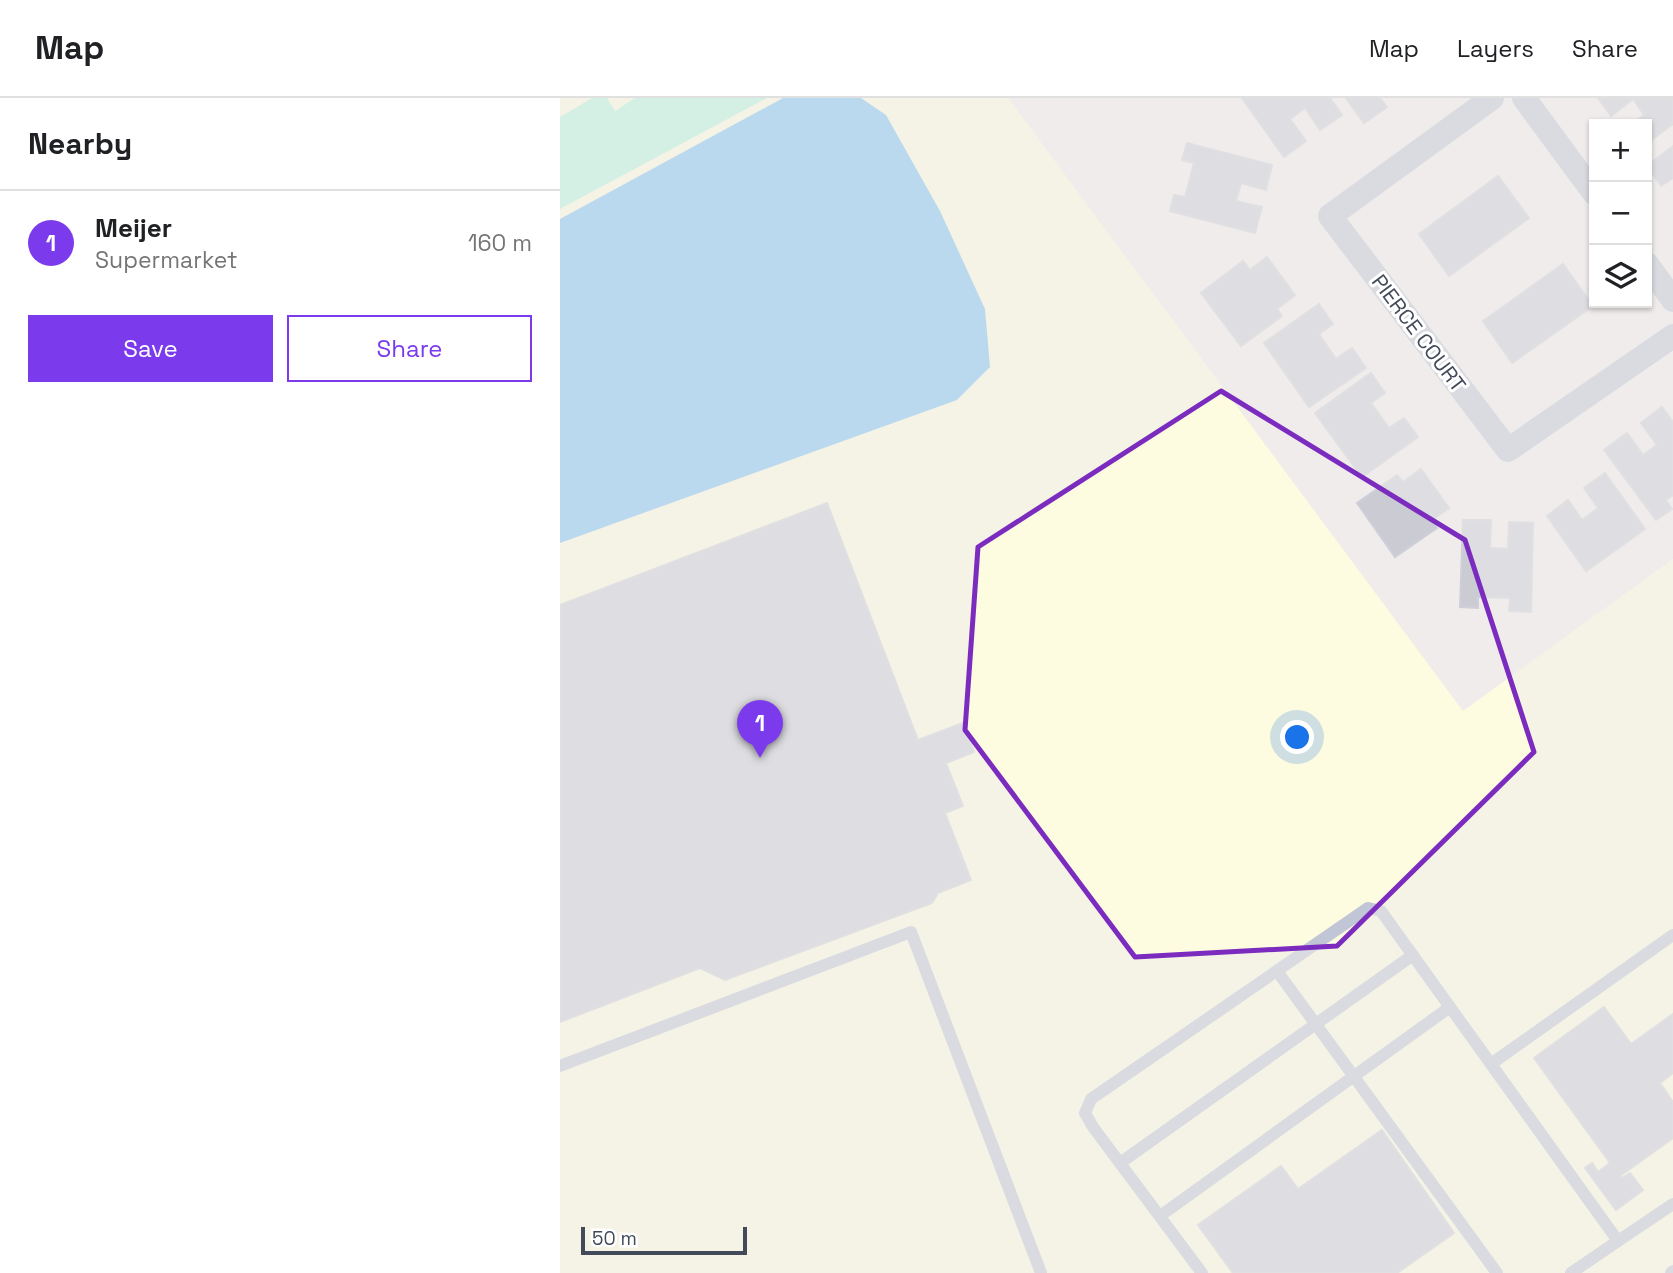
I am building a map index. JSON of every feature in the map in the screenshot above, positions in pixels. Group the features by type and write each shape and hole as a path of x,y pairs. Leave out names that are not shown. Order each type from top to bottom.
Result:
{"street":[{"name":"PIERCE COURT","path":"1492,98 1330,216 1508,450 1673,336"},
{"path":"1524,98 1589,186"},
{"path":"1652,271 1673,300"}],"lane":[{"path":"1202,1273 1085,1112 1091,1099 1368,908 1381,911 1618,1241"},
{"path":"560,1066 911,932 1041,1273"},
{"path":"1491,1064 1673,935"},
{"path":"1120,1163 1413,955"},
{"path":"1276,971 1497,1273"},
{"path":"1160,1216 1450,1007"},
{"path":"1570,1273 1673,1204"}],"highlighted area":[{"path":"1221,391 1465,540 1534,752 1337,946 1135,957 965,730 978,547"}],"shaded area":[{"path":"560,98 1008,98 1463,711 1673,559 1673,1273 560,1273"}],"green space":[{"path":"592,98 607,98 615,111 635,98 767,98 560,209 560,117"}],"water":[{"path":"783,98 861,98 886,115 940,211 985,309 990,367 957,400 560,543 560,219"}],"building":[{"path":"1242,98 1330,98 1342,115 1320,130 1305,108 1290,119 1306,141 1284,157"},
{"path":"1346,98 1380,98 1387,107 1364,123"},
{"path":"1598,98 1673,98 1673,124 1652,139 1652,119 1639,119 1644,115 1633,99 1611,116"},
{"path":"1187,143 1272,165 1266,190 1241,183 1236,201 1262,207 1255,233 1170,211 1174,195 1185,197 1194,163 1182,160"},
{"path":"1673,146 1673,178 1661,186 1652,173 1652,162"},
{"path":"1498,176 1529,218 1449,276 1419,234"},
{"path":"1267,257 1295,295 1277,309 1282,316 1241,346 1201,293 1243,261 1250,270"},
{"path":"1563,264 1589,300 1590,308 1512,363 1483,321"},
{"path":"1319,304 1333,324 1319,334 1336,359 1352,348 1366,368 1309,407 1264,343"},
{"path":"1371,373 1385,393 1371,403 1389,428 1404,418 1418,437 1362,477 1315,413"},
{"path":"1662,407 1673,422 1673,495 1666,500 1672,509 1656,520 1604,450 1627,433 1643,455 1657,445 1641,423"},
{"path":"1421,469 1449,508 1432,520 1437,528 1395,557 1357,503 1397,475 1403,482"},
{"path":"1605,473 1645,529 1586,571 1547,516 1568,500 1582,520 1598,508 1584,488"},
{"path":"827,503 918,740 963,723 974,752 946,763 963,806 945,813 971,880 938,893 932,903 725,980 700,968 560,1022 560,605"},
{"path":"1463,520 1491,520 1490,548 1508,549 1509,522 1533,523 1531,612 1509,611 1510,598 1478,597 1478,608 1460,607"},
{"path":"1604,1007 1631,1044 1673,1014 1673,1073 1660,1083 1673,1102 1673,1138 1620,1176 1622,1178 1630,1173 1643,1190 1616,1210 1585,1168 1592,1163 1598,1172 1610,1163 1534,1058"},
{"path":"1382,1130 1454,1233 1397,1273 1233,1273 1198,1225 1281,1166 1298,1189"}],"place":[{"name":"Meijer","path":"760,758"}]}
